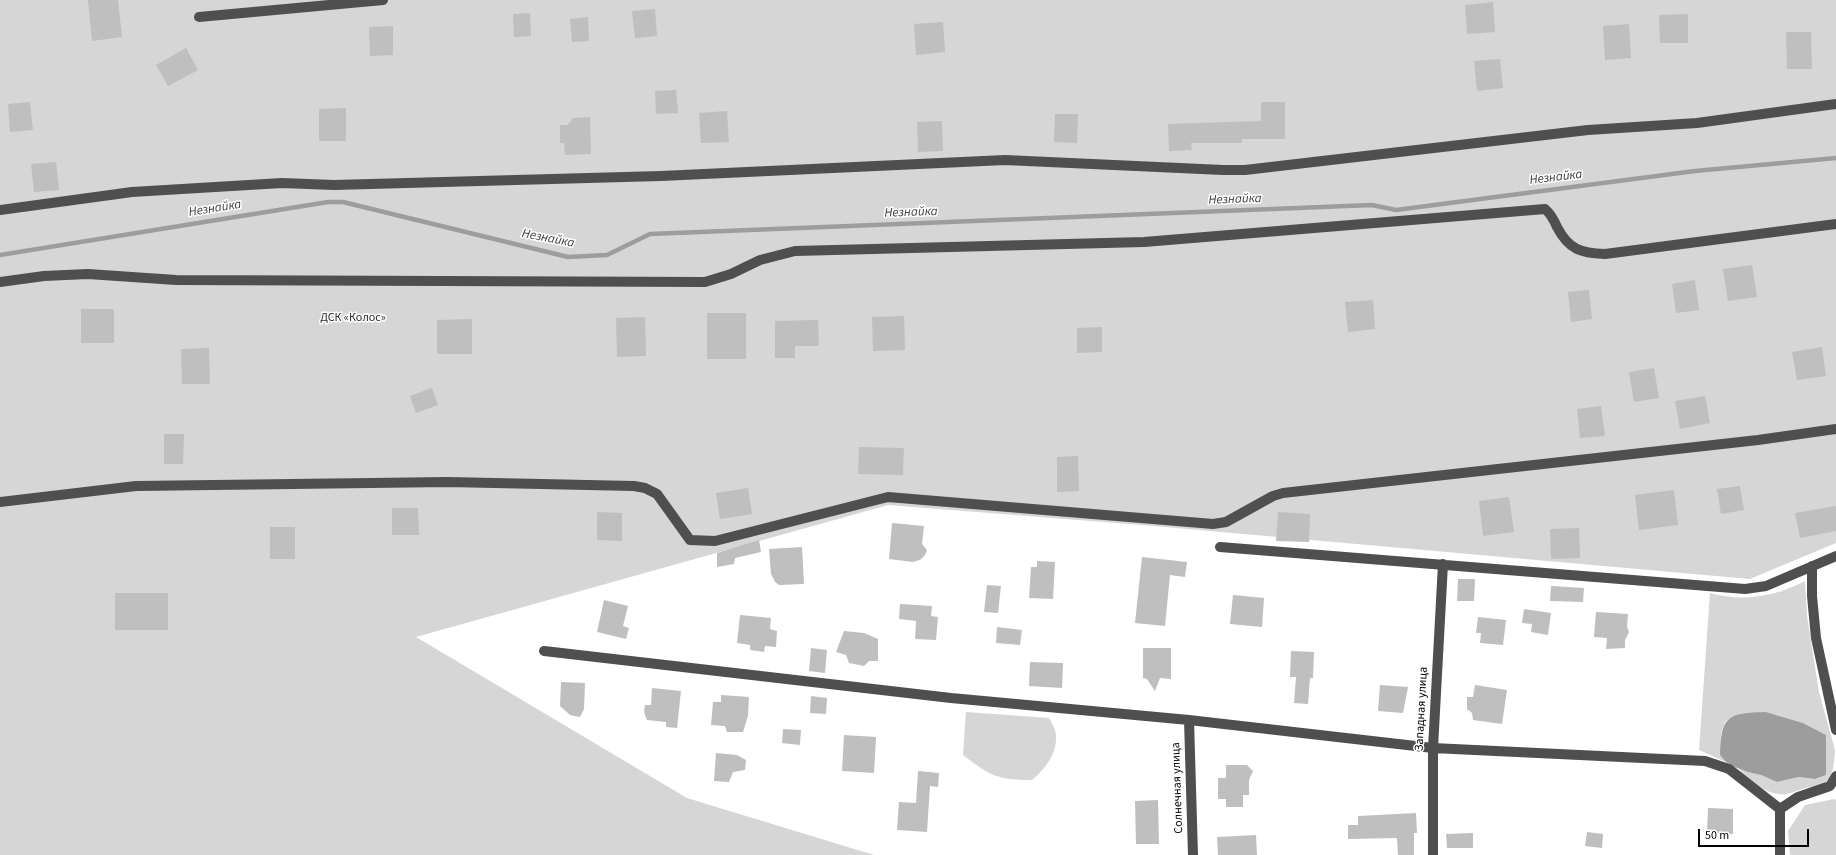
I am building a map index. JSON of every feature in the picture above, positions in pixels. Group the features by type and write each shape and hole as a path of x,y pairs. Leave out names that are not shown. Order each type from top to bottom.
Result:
{"street":[{"path":"199,17 383,0"},
{"path":"0,210 115,193 282,183 334,185 661,176 1005,160 1216,170 1245,170 1588,130 1697,123 1836,104"},
{"path":"0,282 44,276 88,274 176,280 705,282 731,274 760,260 795,251 1144,242 1545,209 1550,213 1562,237 1572,247 1585,254 1605,254 1836,224"},
{"path":"0,502 136,486 456,482 634,486 646,488 657,494 690,540 701,542 715,541 888,498 1221,524 1273,496 1283,493 1758,440 1836,429"},
{"path":"1220,547 1745,589 1766,586 1836,556"},
{"name":"Западная улица","path":"1433,855 1433,748 1443,564"},
{"path":"1812,566 1812,596 1816,638 1836,730"},
{"path":"544,651 951,698 1189,720 1433,748 1705,761 1728,769 1780,809"},
{"name":"Солнечная улица","path":"1189,720 1193,855"},
{"path":"1780,809 1798,797 1830,786 1836,776"},
{"path":"1780,809 1780,855"}],"green space":[{"name":"ДСК «Колос»","path":"0,0 1836,0 1836,543 1750,579 1154,526 888,505 416,637 687,798 874,855 0,855"},
{"path":"1805,581 1807,616 1819,692 1835,750 1834,761 1830,776 1823,784 1788,794 1773,793 1751,781 1738,768 1777,782 1799,777 1815,779 1826,775 1826,735 1803,723 1766,712 1731,717 1725,722 1721,733 1720,755 1726,762 1699,750 1710,593 1734,597 1758,596 1782,591"},
{"path":"966,712 1049,718 1055,729 1056,743 1046,766 1032,780 1002,778 980,768 963,755"},
{"path":"1834,799 1836,800 1836,855 1790,855 1788,831 1805,805"}],"shaded area":[{"path":"1766,712 1803,723 1826,735 1826,775 1815,779 1799,777 1777,782 1761,775 1735,767 1726,762 1720,755 1722,732 1729,719 1742,714"}],"building":[{"path":"88,0 118,0 122,37 92,41"},
{"path":"1493,2 1495,32 1467,34 1465,5"},
{"path":"655,9 657,36 635,38 632,11"},
{"path":"530,13 531,36 514,37 513,14"},
{"path":"1688,14 1688,43 1660,43 1659,15"},
{"path":"588,17 589,41 572,42 570,19"},
{"path":"943,22 945,52 916,55 914,24"},
{"path":"1629,24 1631,58 1605,60 1603,26"},
{"path":"393,26 393,55 370,56 369,27"},
{"path":"1786,32 1811,32 1812,69 1787,69"},
{"path":"186,48 198,70 168,86 156,65"},
{"path":"1500,59 1503,88 1477,91 1474,61"},
{"path":"676,90 678,113 656,114 655,91"},
{"path":"30,102 33,130 10,132 8,104"},
{"path":"1261,102 1285,102 1285,139 1242,139 1242,143 1191,143 1192,150 1169,151 1168,124 1261,121"},
{"path":"346,108 346,141 319,141 319,109"},
{"path":"727,111 729,142 701,143 699,113"},
{"path":"1055,114 1078,114 1077,143 1054,142"},
{"path":"590,117 591,154 565,155 564,143 560,143 560,125 568,125 573,118"},
{"path":"942,121 943,151 918,152 917,122"},
{"path":"56,162 59,190 34,192 31,164"},
{"path":"1752,265 1757,297 1728,301 1723,269"},
{"path":"1695,280 1699,310 1676,313 1672,284"},
{"path":"1589,290 1592,319 1571,322 1568,292"},
{"path":"1373,300 1375,329 1348,332 1345,302"},
{"path":"81,309 114,309 114,343 81,343"},
{"path":"707,313 746,313 746,359 707,359"},
{"path":"904,316 905,350 873,351 872,317"},
{"path":"645,317 646,356 617,357 616,318"},
{"path":"472,319 472,354 437,354 437,320"},
{"path":"818,320 819,346 795,346 795,358 775,358 775,321"},
{"path":"1102,327 1102,352 1077,353 1077,328"},
{"path":"1822,347 1826,376 1797,380 1792,352"},
{"path":"209,348 210,384 182,384 181,349"},
{"path":"1654,368 1659,398 1634,402 1629,372"},
{"path":"432,388 438,405 416,413 410,396"},
{"path":"1705,396 1710,423 1680,429 1675,401"},
{"path":"1601,406 1605,436 1580,438 1577,409"},
{"path":"164,434 184,434 183,464 164,464"},
{"path":"859,447 904,448 903,475 858,474"},
{"path":"1078,456 1079,491 1057,492 1057,457"},
{"path":"1740,486 1744,510 1721,514 1717,489"},
{"path":"748,488 752,514 720,519 716,493"},
{"path":"1674,490 1678,525 1639,530 1635,495"},
{"path":"1509,497 1514,532 1483,536 1479,501"},
{"path":"1836,506 1836,531 1800,538 1795,513"},
{"path":"392,508 418,508 419,535 392,535"},
{"path":"597,512 622,513 622,541 597,540"},
{"path":"1278,512 1310,514 1309,542 1276,541"},
{"path":"892,523 924,526 922,544 927,550 925,555 920,560 913,562 889,559"},
{"path":"270,527 295,527 295,559 270,559"},
{"path":"1579,528 1580,558 1551,559 1550,529"},
{"path":"759,540 761,552 735,558 734,564 717,567 717,553"},
{"path":"802,547 804,584 779,585 775,582 771,574 769,549"},
{"path":"1142,557 1187,562 1185,577 1170,575 1165,626 1135,623"},
{"path":"1037,561 1055,562 1053,599 1029,598 1031,567 1037,567"},
{"path":"1458,579 1475,579 1474,601 1457,601"},
{"path":"987,585 1001,586 998,613 984,612"},
{"path":"1551,586 1584,588 1583,602 1550,601"},
{"path":"115,593 168,593 168,630 115,630"},
{"path":"1233,595 1264,598 1262,627 1230,624"},
{"path":"604,600 628,606 623,626 629,628 626,639 597,632"},
{"path":"900,604 932,606 931,616 938,617 936,640 915,639 916,621 899,619"},
{"path":"1524,609 1551,613 1548,635 1531,632 1532,624 1522,623"},
{"path":"1596,612 1628,614 1627,627 1629,632 1625,640 1625,648 1606,649 1607,638 1594,637"},
{"path":"740,615 771,618 770,629 777,631 776,647 765,646 764,652 750,650 750,645 737,643"},
{"path":"1478,617 1506,620 1503,645 1480,643 1481,633 1476,633"},
{"path":"997,627 1022,630 1020,645 996,643"},
{"path":"844,631 864,633 878,639 878,661 869,661 864,666 849,663 846,655 836,652"},
{"path":"811,648 827,650 825,673 809,671"},
{"path":"1143,648 1171,648 1171,679 1160,678 1155,691 1147,679 1143,678"},
{"path":"1291,651 1314,652 1313,678 1310,678 1308,704 1294,703 1296,677 1290,677"},
{"path":"1030,662 1063,663 1062,688 1029,686"},
{"path":"561,682 585,683 584,709 580,717 570,715 560,706"},
{"path":"1380,685 1408,687 1403,713 1378,711"},
{"path":"1475,685 1507,690 1502,724 1473,720 1472,713 1467,709 1467,697 1473,697"},
{"path":"652,688 681,691 677,728 666,727 666,722 647,720 644,712 645,705 651,705"},
{"path":"721,695 749,697 748,716 743,732 727,732 725,726 711,725 713,702 721,702"},
{"path":"811,696 827,698 826,714 810,713"},
{"path":"783,729 801,730 800,745 782,743"},
{"path":"844,735 876,737 874,773 842,771"},
{"path":"716,753 737,755 746,760 745,770 733,772 729,782 714,781"},
{"path":"1226,765 1247,765 1253,771 1249,780 1249,795 1243,795 1243,807 1226,807 1226,799 1218,799 1218,778 1226,778"},
{"path":"918,771 939,773 938,787 930,786 927,832 897,830 899,802 916,803"},
{"path":"1158,800 1159,844 1136,844 1135,801"},
{"path":"1708,808 1733,809 1733,834 1707,833"},
{"path":"1416,813 1417,833 1414,833 1414,855 1398,855 1397,838 1348,839 1348,825 1358,825 1358,816"},
{"path":"1587,832 1603,834 1602,848 1585,846"},
{"path":"1473,833 1473,848 1447,848 1446,834"},
{"path":"1256,835 1257,855 1218,855 1217,837"}],"waterway":[{"name":"Незнайка","path":"0,255 328,202 343,202 568,257 607,255 650,234 1372,205 1396,210 1695,171 1836,158"}]}
